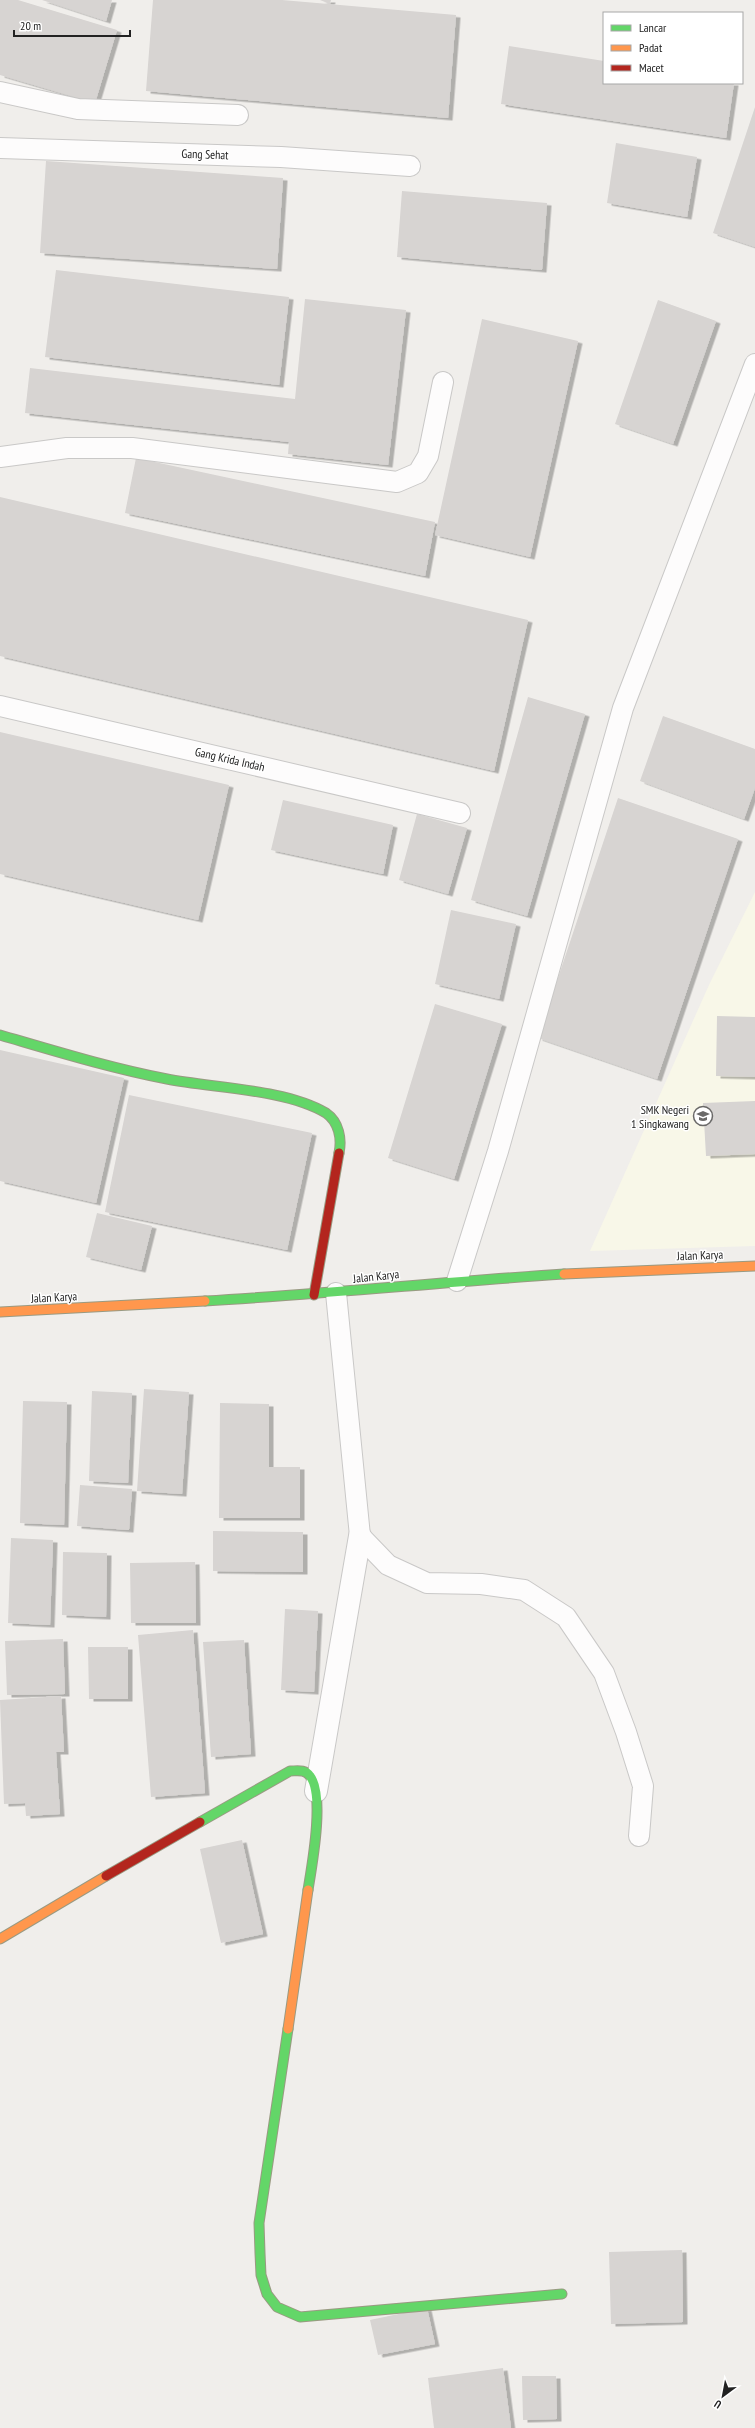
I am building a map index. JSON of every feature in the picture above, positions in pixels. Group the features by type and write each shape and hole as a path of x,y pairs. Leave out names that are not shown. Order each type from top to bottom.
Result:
{"street":[{"path":"0,1035 59,1052 165,1078 286,1100 322,1111 332,1117 340,1131 341,1145 314,1295"},
{"name":"Jalan Karya","path":"0,1312 314,1295 457,1281 616,1270 755,1266"},
{"path":"316,1791 360,1536"},
{"path":"0,1939 107,1875 290,1771 300,1769 308,1773 316,1785 315,1844 259,2223 262,2285 270,2301 283,2311 300,2317 562,2294"}],"lane":[{"path":"0,92 78,109 238,115"},
{"name":"Gang Sehat","path":"0,148 280,157 410,166"},
{"path":"457,1281 498,1151 623,708 755,364"},
{"path":"0,457 67,448 132,448 397,482 418,473 428,456 443,382"},
{"name":"Gang Krida Indah","path":"0,706 460,813"},
{"path":"336,1293 360,1536 388,1565 427,1583 481,1584 524,1590 566,1617 604,1674 626,1732 643,1786 639,1836"}],"shaded area":[{"name":"SMK Negeri 1 Singkawang","path":"755,892 755,1246 590,1251 709,985"}],"building":[{"path":"0,0 18,0 117,30 95,103 0,75"},
{"path":"42,0 112,0 106,21"},
{"path":"153,0 282,0 456,15 448,118 146,91"},
{"path":"320,0 331,0 330,4"},
{"path":"509,46 603,61 603,84 734,84 726,138 501,104"},
{"path":"755,107 755,247 713,233"},
{"path":"616,143 697,157 687,217 607,203"},
{"path":"46,161 283,178 277,269 40,253"},
{"path":"402,191 547,203 542,270 397,257"},
{"path":"56,270 289,297 279,385 45,357"},
{"path":"305,299 406,310 388,465 288,454 289,442 25,413 30,368 295,399"},
{"path":"658,300 716,321 673,444 615,424"},
{"path":"482,319 578,341 530,557 435,535"},
{"path":"136,458 435,522 425,576 125,513"},
{"path":"0,497 528,620 494,771 0,656"},
{"path":"528,697 585,714 527,916 471,900"},
{"path":"663,716 755,749 755,788 744,819 640,781"},
{"path":"0,732 229,785 198,920 0,874"},
{"path":"618,798 738,839 657,1079 538,1038"},
{"path":"283,800 393,825 383,874 271,850"},
{"path":"417,814 467,828 448,894 399,880"},
{"path":"451,910 516,924 499,999 435,984"},
{"path":"435,1004 502,1024 454,1179 388,1158"},
{"path":"717,1016 755,1017 755,1077 716,1076"},
{"path":"0,1050 124,1078 96,1203 0,1181"},
{"path":"129,1095 312,1133 287,1250 105,1212"},
{"path":"755,1101 755,1154 706,1156 703,1103"},
{"path":"97,1213 152,1226 141,1270 86,1257"},
{"path":"144,1389 189,1392 182,1494 137,1491"},
{"path":"92,1391 132,1393 128,1483 89,1481"},
{"path":"23,1401 67,1402 64,1525 20,1523"},
{"path":"220,1403 269,1404 269,1467 300,1467 300,1518 219,1518"},
{"path":"80,1485 132,1489 129,1530 77,1526"},
{"path":"213,1531 303,1532 303,1572 213,1571"},
{"path":"11,1538 53,1540 50,1625 8,1623"},
{"path":"63,1552 107,1553 106,1617 62,1615"},
{"path":"195,1562 196,1623 131,1623 130,1563"},
{"path":"285,1609 318,1611 314,1692 281,1690"},
{"path":"193,1630 205,1793 151,1797 138,1635"},
{"path":"63,1639 65,1694 7,1695 5,1641"},
{"path":"244,1640 251,1754 211,1757 203,1642"},
{"path":"88,1647 128,1647 128,1699 89,1699"},
{"path":"61,1696 64,1752 56,1752 60,1814 26,1816 25,1803 4,1804 0,1700"},
{"path":"242,1840 263,1934 221,1943 200,1849"},
{"path":"682,2250 683,2322 611,2324 609,2252"},
{"path":"427,2308 435,2344 378,2355 370,2320"},
{"path":"503,2368 511,2428 434,2428 428,2378"},
{"path":"522,2376 556,2376 557,2419 523,2420"}],"traffic: fast":[{"path":"0,1035 83,1059 146,1075 185,1082 249,1090 291,1099 310,1105 326,1113 334,1121 340,1137 339,1153"},
{"path":"205,1301 564,1274"},
{"path":"200,1822 290,1771 306,1772 310,1776 314,1785 317,1798 316,1831 308,1890"},
{"path":"288,2029 259,2223 261,2275 267,2294 277,2307 300,2317 562,2294"}],"traffic: slow":[{"path":"564,1274 755,1266"},
{"path":"0,1312 205,1301"},
{"path":"0,1939 106,1876"},
{"path":"288,2029 308,1890"}],"traffic: jam":[{"path":"314,1295 339,1153"},
{"path":"106,1876 200,1822"}],"place":[{"name":"SMK Negeri 1 Singkawang","path":"703,1116"}]}
